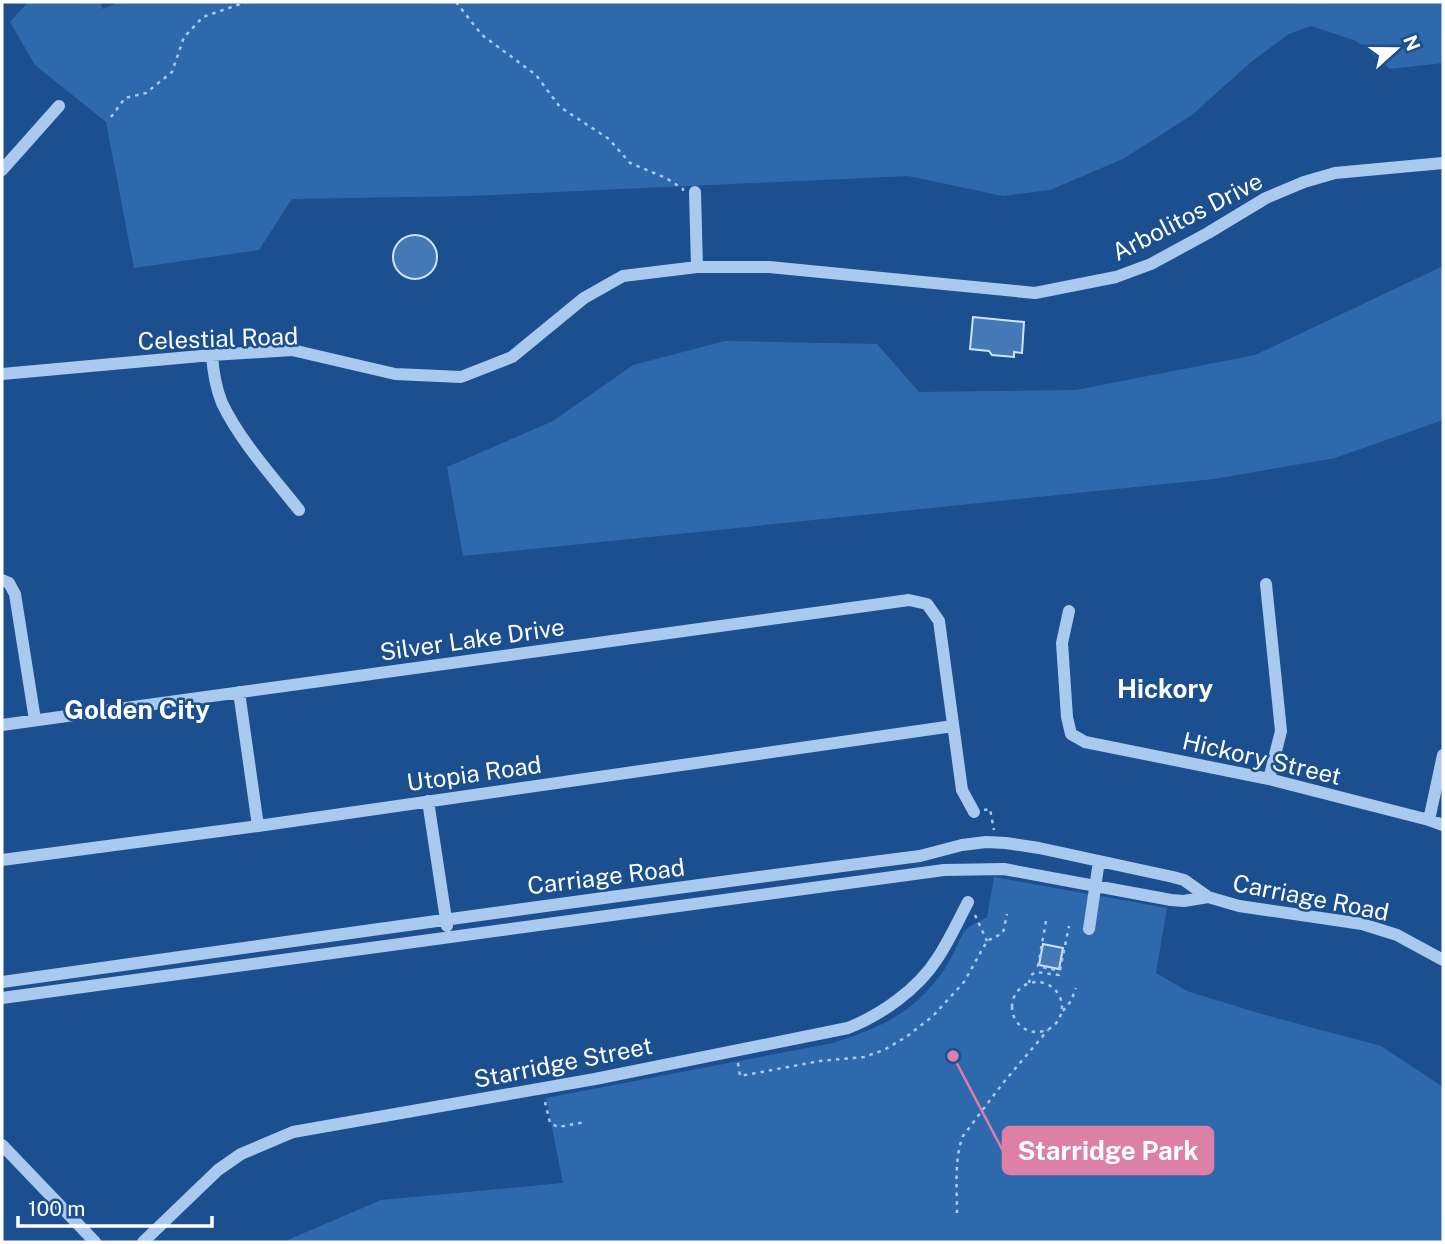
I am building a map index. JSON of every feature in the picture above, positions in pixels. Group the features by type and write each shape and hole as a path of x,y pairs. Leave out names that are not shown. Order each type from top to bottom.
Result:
{"street":[{"path":"2,170 59,106"},
{"name":"Arbolitos Drive","path":"697,267 769,267 1035,293 1116,277 1151,264 1266,198 1304,182 1335,173 1443,163"},
{"path":"695,195 697,267"},
{"name":"Celestial Road","path":"2,374 292,350 395,374 461,377 512,357 584,298 623,276 697,267"},
{"path":"212,355 213,371 225,408 239,432 299,510"},
{"path":"2,580 9,583 15,594 35,720"},
{"path":"1266,584 1281,731 1269,779"},
{"name":"Silver Lake Drive","path":"2,724 909,600 927,604 939,621 953,726"},
{"name":"Hickory Street","path":"1069,611 1062,642 1067,717 1071,734 1085,742 1269,779 1443,825"},
{"path":"239,692 258,826"},
{"path":"953,726 962,790 974,812"},
{"name":"Utopia Road","path":"2,860 953,726"},
{"path":"1429,820 1443,755"},
{"path":"428,801 448,937"},
{"name":"Carriage Road","path":"2,982 907,857 986,842 1039,848 1184,880 1208,897 1239,906 1362,924 1397,935 1443,960"},
{"path":"907,857 910,874"},
{"path":"1089,929 1099,862"},
{"name":"Carriage Road","path":"2,998 944,870 1004,869 1171,900 1208,897"},
{"name":"Starridge Street","path":"143,1242 218,1170 241,1154 293,1132 543,1088 848,1028 865,1021 905,996 936,961 968,901"},
{"path":"228,951 229,967"},
{"path":"2,1145 95,1242"}],"path":[{"path":"111,117 125,98 146,93 172,72 184,37 203,17 246,2"},
{"path":"456,2 481,36 536,75 561,107 609,139 630,163 666,178 683,189 684,199 695,195"},
{"path":"974,812 990,809 995,834"},
{"path":"977,920 988,941"},
{"path":"1046,921 1038,966 1060,971"},
{"path":"1029,983 1033,973 1059,975 1069,926"},
{"path":"1048,1030 1040,1032 1024,1028 1017,1023 1012,1007 1017,991 1029,983 1047,983 1060,994 1063,1011"},
{"path":"957,1213 956,1186 963,1136 1003,1083 1060,1019 1076,988"},
{"path":"543,1088 550,1123 558,1127 585,1122"}],"shaded area":[{"path":"28,2 100,2 103,9 119,2 1443,2 1443,63 1390,69 1356,41 1311,26 1289,34 1251,62 1192,115 1123,159 1050,190 1003,196 908,176 469,196 292,199 259,250 134,268 106,122 35,65 10,22"},
{"path":"1441,267 1443,420 1335,458 1214,479 463,556 447,467 553,421 633,365 725,341 877,344 919,392 1076,390 1255,355"},
{"path":"994,877 1167,908 1156,973 1187,991 1381,1046 1443,1087 1443,1242 283,1242 381,1200 563,1183 546,1098 833,1043 891,1020 927,991 952,956 965,931 987,917"}],"building":[{"path":"415,235 424,236 431,241 436,248 436,266 431,273 424,278 415,279 406,278 399,273 394,266 393,257 394,248 399,241 406,236"},
{"path":"973,317 1024,322 1022,353 1014,352 1014,357 970,349"},
{"path":"1043,944 1063,948 1059,969 1039,965"}],"place":[{"name":"Starridge Park","path":"953,1056"}],"district":[{"name":"Hickory","path":"1165,688"},
{"name":"Golden City","path":"137,709"}]}
